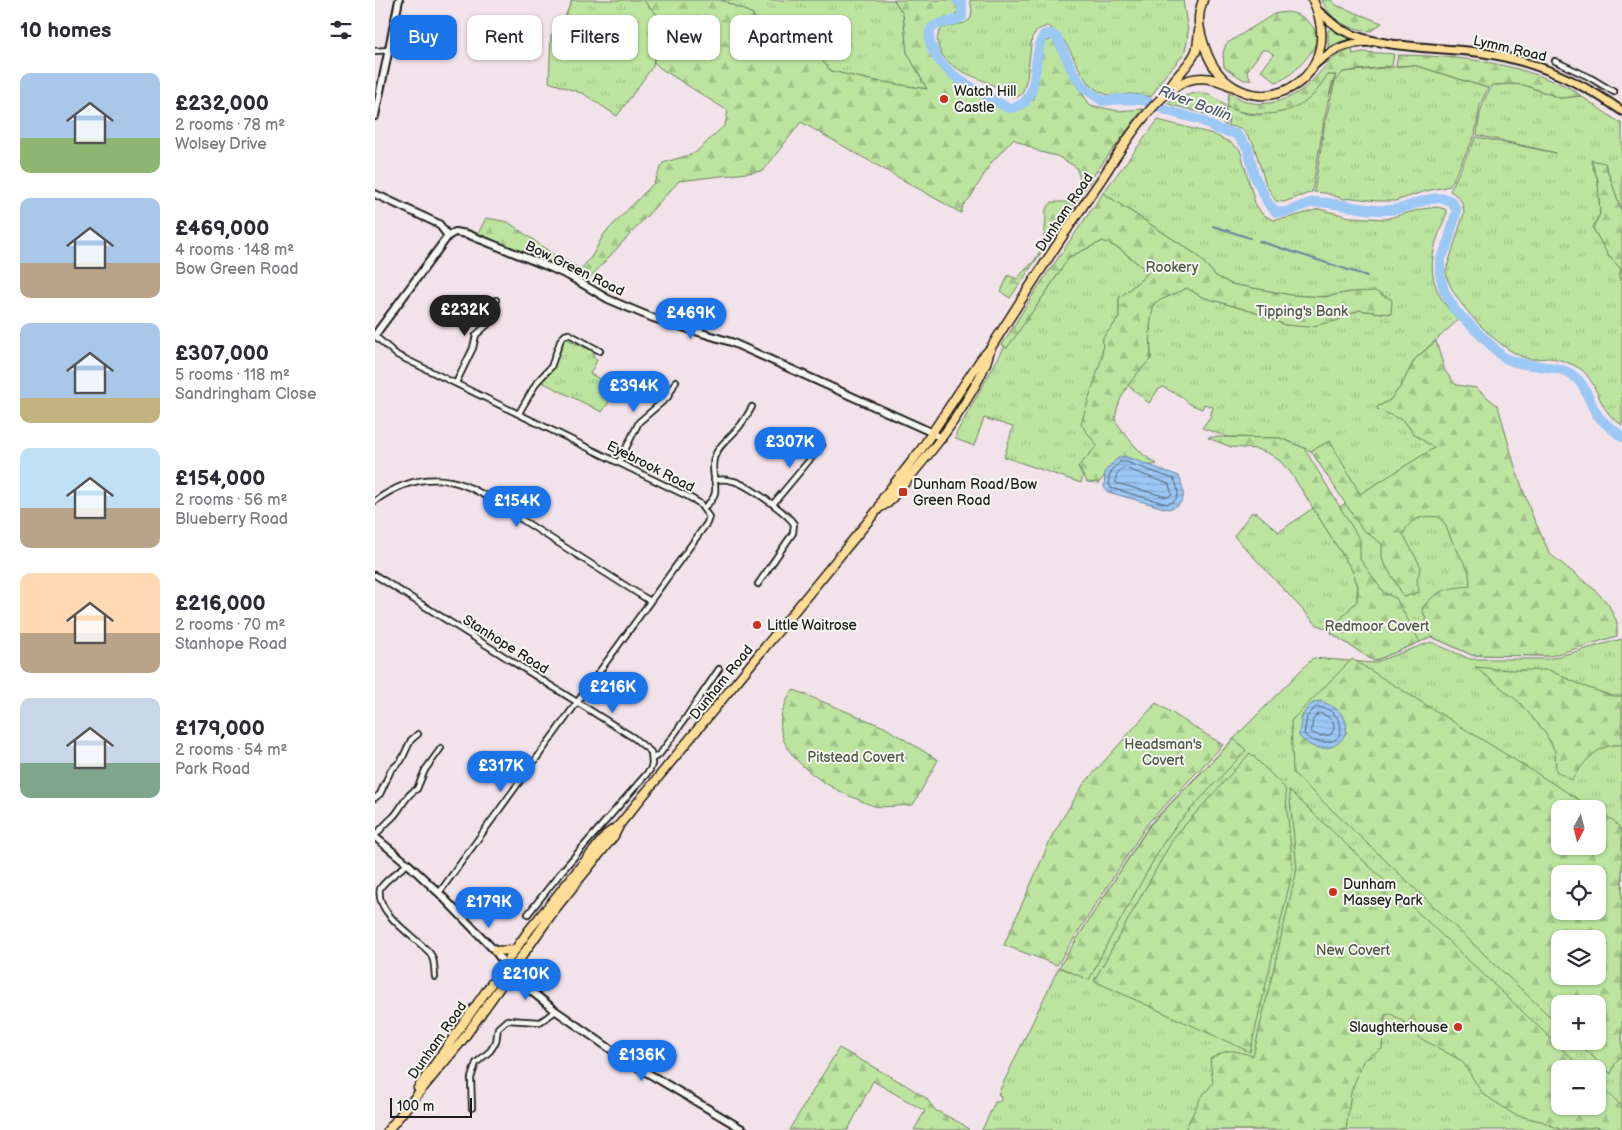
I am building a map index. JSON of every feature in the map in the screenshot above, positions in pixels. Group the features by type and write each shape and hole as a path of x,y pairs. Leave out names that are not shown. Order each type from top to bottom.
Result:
{"highway":[{"path":"1196,0 1199,30 1213,68 1231,86"},
{"path":"1199,16 1203,0"},
{"path":"1313,0 1318,11 1322,39 1314,66"},
{"name":"Dunham Road","path":"388,1130 434,1077 461,1042 556,908 614,836 620,824 879,508 883,498 933,433 981,359 990,349 1066,229 1164,95 1168,86 1189,62 1197,49 1199,30"},
{"name":"Dunham Road","path":"1164,95 1186,81 1204,78 1220,80 1239,90 1257,95 1280,93 1301,81 1314,66"},
{"name":"Dunham Road","path":"879,508 888,503 942,439 976,384 987,362 990,349"},
{"name":"Dunham Road","path":"406,1107 505,963 570,878 607,834 620,824"},
{"path":"505,963 513,962 522,949 529,946"},
{"path":"495,951 515,950"},
{"path":"488,989 493,987 504,975 510,974"}],"main road":[{"path":"375,116 399,0"},
{"name":"Lymm Road","path":"1318,11 1342,30 1382,42"},
{"name":"Lymm Road","path":"1314,66 1331,51 1353,43 1382,42 1485,53 1537,65 1574,81 1622,112"},
{"path":"375,194 439,224 448,236 375,336"},
{"name":"Bow Green Road","path":"448,236 455,232 479,238 554,269 608,299 653,318 731,342 933,433 942,439"},
{"path":"375,836 439,893 495,951 505,963 510,974 556,1011 629,1062 744,1130"}],"street":[{"path":"375,51 389,50"},
{"path":"1555,61 1589,77 1614,92"},
{"path":"456,383 473,348 476,335 488,324 493,316 496,300"},
{"path":"519,413 537,382 551,366 561,339 565,335 569,334 600,351"},
{"name":"Eyebrook Road","path":"375,336 397,355 683,493 703,508 709,517 707,523 439,893"},
{"path":"619,462 639,422 668,397 676,381"},
{"path":"703,508 716,495 717,489 714,480 713,464 715,455 738,428 752,407"},
{"path":"773,504 822,445"},
{"path":"714,480 725,479 735,481 773,504 793,522 795,529 757,584"},
{"path":"375,501 397,487 420,481 448,481 460,484 484,496 650,602"},
{"name":"Stanhope Road","path":"375,575 648,748 651,752 652,760"},
{"path":"528,914 568,864 650,770 652,760 660,754 719,669"},
{"path":"375,798 380,794 391,770 401,761 411,740 418,734"},
{"path":"375,836 385,823 393,817 410,792 417,789 425,770 441,748"},
{"path":"408,864 380,887 377,891 377,898 384,912 430,953 434,964 435,978"},
{"path":"472,1108 471,1078 475,1063 490,1051 496,1042 497,1028 507,1020 540,1022 556,1011"}],"green space":[{"path":"572,0 643,0 658,15 648,15 648,60 654,60 653,66 617,116 584,94 549,82 551,36 552,35 552,60 638,60 638,15 566,15"},
{"path":"643,0 721,0 753,15 730,15 730,60 822,60 831,71 870,80 927,89 907,52 903,14 894,0 953,0 959,10 952,19 930,27 935,61 990,99 1013,111 1034,99 1044,42 1053,39 1073,80 1090,105 1118,111 1143,109 1096,172 1010,298 1001,292 1008,275 1017,279 1037,257 1044,237 1046,209 1052,202 1067,202 1075,195 1082,184 1076,167 1057,156 1040,152 1013,139 991,163 970,198 963,205 961,213 801,122 763,171 679,181 586,282 478,234 486,218 508,222 557,257 581,269 592,256 604,234 654,183 663,163 695,153 725,125 728,111 660,68 654,62 654,60 720,60 720,15 658,15"},
{"path":"721,0 894,0 903,14 907,52 927,89 870,80 831,71 822,60 851,60 851,15 753,14"},
{"path":"970,0 1183,0 1188,31 1187,42 1184,54 1163,78 1151,97 1131,94 1116,96 1105,94 1087,80 1080,71 1064,40 1057,32 1047,26 1039,29 1032,37 1027,78 1022,94 1013,97 956,67 949,62 939,49 937,43 942,28 965,23 971,18"},
{"path":"1322,0 1331,0 1336,5 1382,23 1371,31 1348,26 1341,23 1331,14"},
{"path":"1286,12 1304,18 1316,32 1315,45 1308,56 1292,73 1276,82 1261,70 1274,55 1268,50 1262,50 1247,71 1251,80 1244,80 1224,67 1223,53 1226,44 1274,14"},
{"path":"1331,28 1354,40 1341,43 1328,50 1328,31"},
{"path":"1352,49 1353,54 1363,52 1394,54 1392,66 1343,72 1335,81 1332,93 1330,93 1336,75 1327,75 1310,98 1292,109 1281,112 1270,114 1248,113 1227,107 1229,93 1243,100 1261,104 1290,97 1313,80 1334,58"},
{"path":"1398,55 1475,60 1513,68 1532,73 1570,88 1581,96 1560,98 1524,85 1493,85 1488,88 1414,65 1396,66"},
{"path":"1414,65 1488,88 1480,105 1475,135 1450,186 1395,201 1344,199 1325,193 1314,192 1325,122 1335,81 1343,72"},
{"path":"1326,75 1336,75 1332,83 1324,120 1312,192 1284,202 1276,201 1266,185 1253,143 1241,128 1228,126 1229,116 1225,111 1227,107 1247,114 1260,115 1310,98"},
{"path":"1493,85 1524,85 1560,98 1581,96 1622,124 1622,212 1605,164 1591,161 1598,180 1600,214 1593,228 1608,255 1621,269 1619,277 1622,279 1622,425 1606,410 1591,380 1582,370 1558,359 1530,359 1513,352 1488,333 1464,308 1449,282 1446,271 1464,213 1460,200 1450,191 1476,137 1556,153 1477,135 1481,109"},
{"path":"1199,92 1209,94 1225,105 1222,111 1227,116 1224,124 1202,113 1168,104 1170,101 1172,102"},
{"path":"1158,120 1213,134 1240,150 1255,203 1262,214 1273,220 1288,218 1319,209 1350,217 1385,219 1422,209 1437,207 1445,209 1447,213 1433,255 1433,276 1441,298 1458,320 1415,359 1401,386 1390,400 1377,407 1404,421 1414,434 1434,448 1550,656 1472,655 1432,637 1374,661 1331,633 1373,596 1324,517 1360,494 1329,442 1311,451 1280,438 1228,437 1202,428 1210,417 1213,407 1204,404 1202,409 1190,404 1182,397 1163,387 1158,390 1149,403 1128,385 1151,359 1150,326 1153,303 1187,288 1202,297 1254,312 1285,325 1336,321 1359,310 1390,314 1351,292 1324,297 1291,295 1231,284 1216,276 1197,255 1103,193"},
{"path":"1591,160 1605,163 1622,212 1622,279 1620,281 1621,269 1608,255 1593,228 1600,214 1598,180"},
{"name":"Rookery","path":"1103,193 1197,255 1216,276 1231,284 1291,295 1324,297 1351,292 1375,291 1392,300 1391,314 1359,310 1336,321 1308,327 1285,325 1254,312 1202,297 1187,288 1154,303 1150,326 1151,359 1127,386 1119,402 1115,420 1139,450 1157,464 1141,467 1112,466 1099,483 1087,482 1078,467 1097,446 1081,424 1102,357 1103,338 1119,318 1119,298 1148,272 1120,249 1103,241 1069,257 1007,348 1002,345 1036,290"},
{"path":"1103,241 1120,249 1148,272 1119,298 1119,318 1103,338 1097,446 1078,467 1083,476 1081,483 1004,457 1013,427 984,418 974,446 956,439 956,434 1005,346 1007,347 1069,257"},
{"path":"565,338 594,352 593,357 597,360 590,374 619,388 602,412 540,381 551,370 561,341"},
{"path":"1436,341 1445,371 1456,385 1476,388 1498,406 1515,467 1532,515 1550,554 1595,590 1608,604 1617,622 1617,636 1550,656 1472,655 1432,637 1422,608 1443,591 1470,586 1469,572 1445,524 1439,517 1422,517 1409,524 1403,534 1421,567 1417,580 1419,592 1404,597 1382,559 1382,544 1362,529 1311,451 1330,441 1360,494 1434,448 1414,434 1404,421 1377,409 1377,407 1390,400 1401,386 1415,359"},
{"name":"Redmoor Covert","path":"1208,438 1280,438 1304,448 1360,540 1360,559 1384,593 1396,598 1420,642 1374,661 1331,633 1332,628 1357,601 1358,586 1352,570 1291,473 1280,461 1268,453 1256,449 1231,447"},
{"path":"1313,508 1352,570 1358,586 1357,601 1332,628 1324,628 1316,624 1234,536 1252,512 1254,514 1256,512 1279,532"},
{"name":"Dunham Massey Park","path":"1622,639 1622,1130 982,1130 995,1102 1001,1100 998,1094 1058,969 1150,824 1313,658 1373,663 1431,642 1470,659 1548,659"},
{"path":"1352,659 1579,800 1551,800 1551,855 1606,855 1606,816 1614,821 1622,831 1622,1056 1615,1064 1611,1074 1606,1069 1606,1060 1596,1060 1586,1050 1606,1050 1606,995 1551,995 1551,1017 1293,773 1291,721"},
{"path":"1475,667 1509,670 1549,670 1583,686 1612,696 1622,696 1622,745 1614,745 1599,750 1586,761 1572,780 1556,771 1555,751 1544,731 1519,702"},
{"name":"Pitstead Covert","path":"794,690 884,727 938,760 913,805 884,807 870,805 829,786 802,765 791,753 784,740 781,725 784,707"},
{"name":"Headsman's Covert","path":"1156,703 1223,745 1148,823 1057,965 1004,945 1053,834 1083,785"},
{"path":"1234,739 1246,750 1177,824 1162,845 1089,980 1059,967 1150,825"},
{"path":"1250,753 1285,788 1293,869 1250,1052 1094,981 1174,837"},
{"name":"New Covert","path":"1289,790 1551,1039 1551,1050 1563,1050 1574,1060 1551,1060 1551,1115 1606,1115 1606,1091 1622,1106 1622,1130 1608,1130 1596,1127 1562,1130 1541,1121 1515,1115 1483,1094 1462,1061 1418,1037 1404,1022 1391,1014 1385,1015 1382,1049 1363,1061 1351,1092 1346,1130 1185,1130 1200,1099 1213,1083 1210,1059 1227,1051 1253,1056 1297,869"},
{"path":"839,1048 904,1084 926,1098 935,1110 964,1125 969,1130 914,1130 925,1111 873,1081 848,1130 789,1130"}],"water":[{"path":"1119,457 1127,457 1179,476 1183,492 1182,501 1175,507 1168,509 1108,492 1104,487 1105,471"},
{"path":"1320,701 1337,709 1345,720 1346,730 1342,739 1334,746 1323,748 1311,746 1299,736 1300,725 1306,709"}],"waterway":[{"name":"River Bollin","path":"957,0 962,4 962,17 936,25 931,30 930,40 934,53 941,64 951,73 974,89 1008,108 1020,106 1027,99 1032,90 1040,43 1045,34 1052,34 1057,38 1073,72 1084,88 1103,101 1120,99 1143,100 1168,111 1201,120 1217,129 1236,134 1248,148 1254,175 1268,203 1276,212 1287,212 1306,204 1317,202 1391,210 1439,198 1451,201 1456,209 1456,213 1447,246 1440,261 1440,274 1444,291 1455,310 1503,357 1520,363 1556,368 1571,374 1581,383 1598,416 1622,437"},
{"path":"1224,130 1228,116 1224,111 1225,109"},
{"path":"1213,226 1250,238"},
{"path":"1259,241 1367,276"}],"place":[{"name":"Watch Hill Castle","path":"944,99"},
{"name":"Dunham Road/Bow Green Road","path":"903,492"},
{"name":"Little Waitrose","path":"757,625"},
{"name":"Dunham Massey Park","path":"1333,892"},
{"name":"Slaughterhouse","path":"1458,1027"}],"park label":[{"name":"Tipping's Bank","path":"1302,311"}]}
